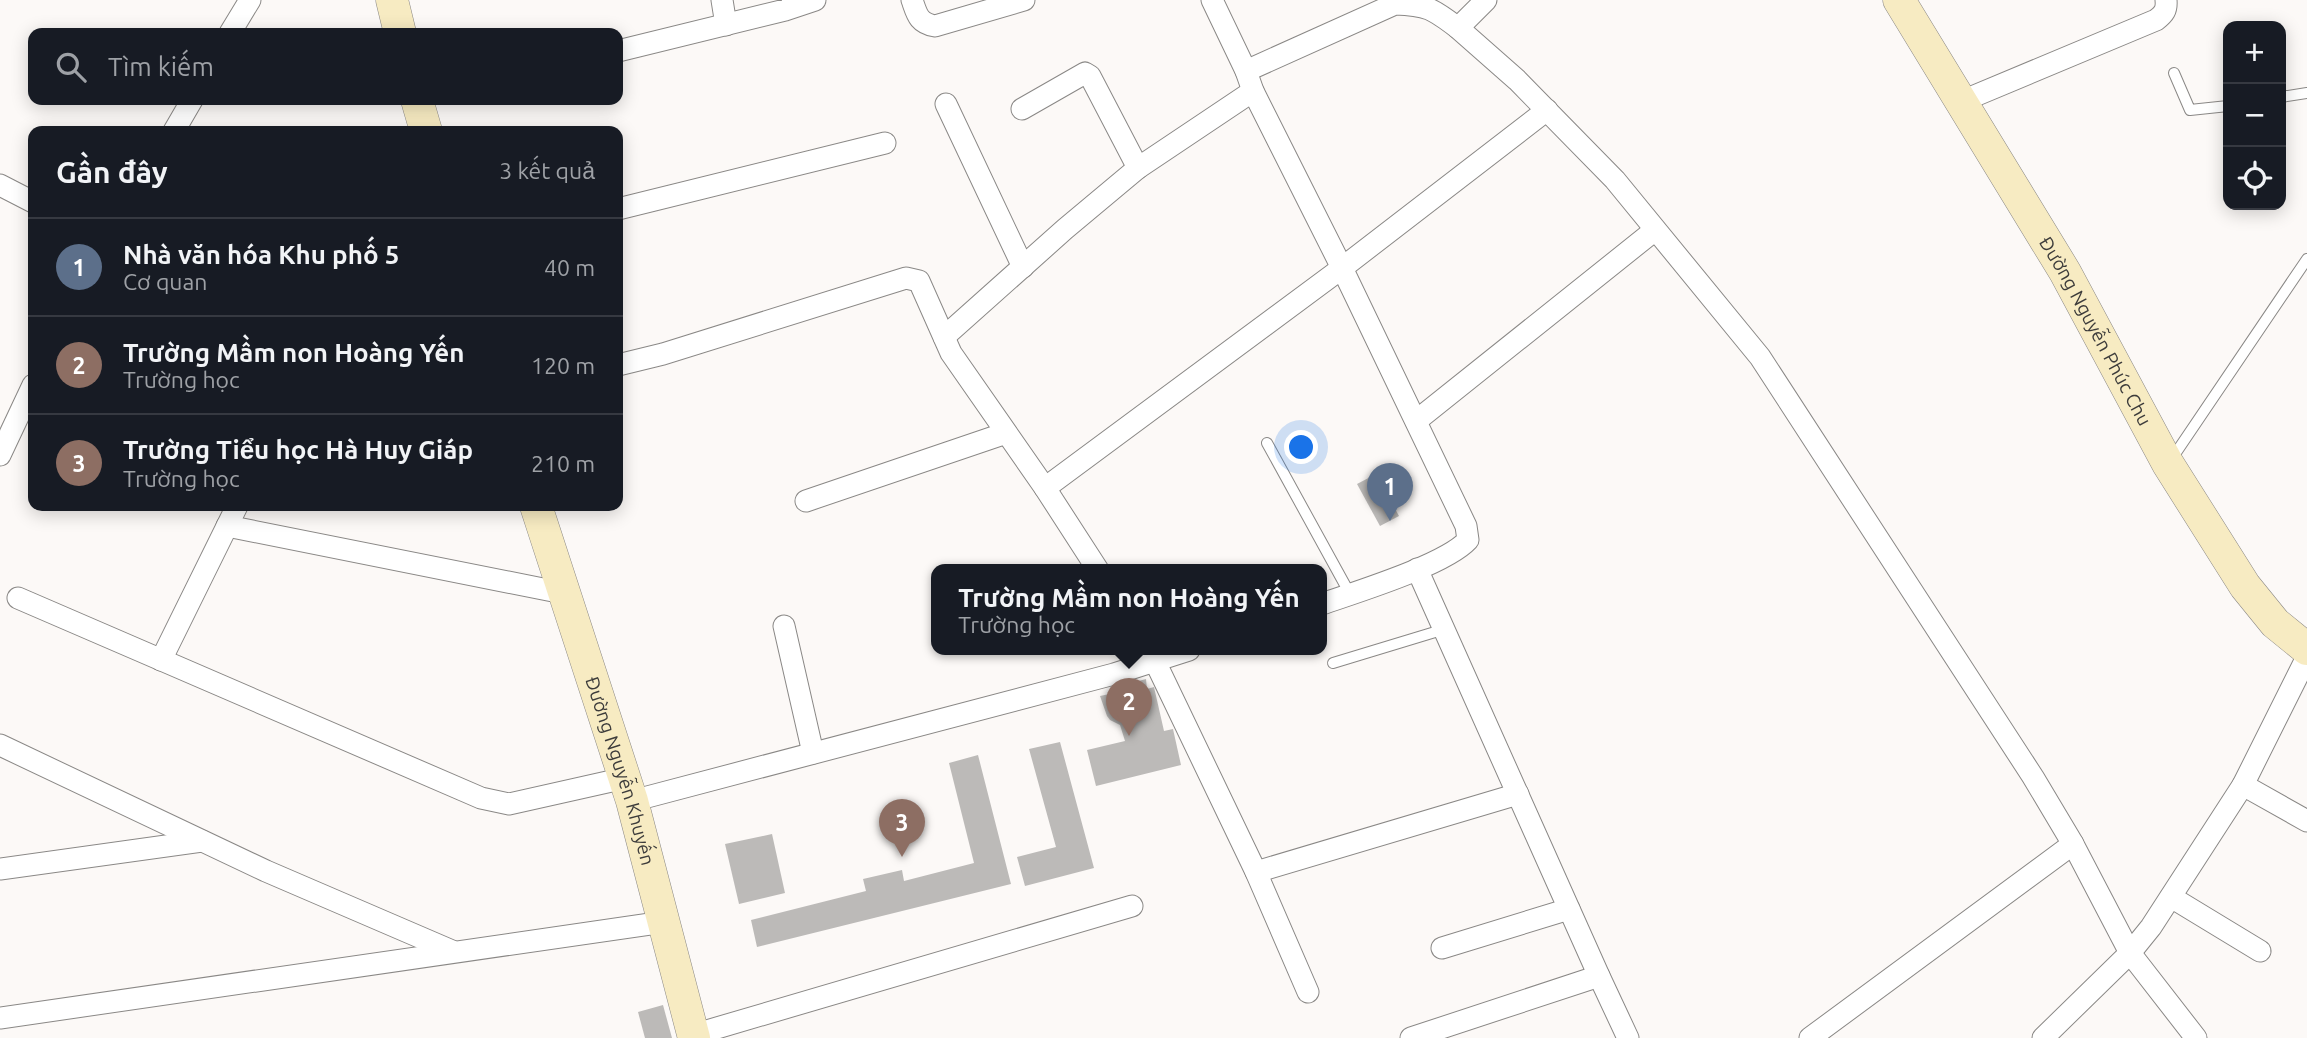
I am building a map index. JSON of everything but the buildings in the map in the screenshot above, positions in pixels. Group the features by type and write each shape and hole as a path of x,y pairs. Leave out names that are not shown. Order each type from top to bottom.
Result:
{"street":[{"path":"233,28 250,0"},
{"path":"392,0 399,28"},
{"path":"722,0 726,25"},
{"path":"623,50 785,10 815,0"},
{"path":"912,0 919,20 925,25 935,26 1024,0"},
{"path":"1212,0 1466,526 1468,540 1459,550 1417,569 1327,602"},
{"path":"1458,28 1486,0"},
{"name":"Đường Nguyễn Phúc Chu","path":"1899,0 2066,272 2168,464 2245,586 2275,623 2307,649"},
{"path":"1961,102 2155,20 2166,8 2166,0"},
{"path":"944,337 1065,229 1249,81 1395,4 1419,5 1434,10 1517,80 1615,180 1760,357 1871,531 1930,616 2073,844 2130,953 2196,1038"},
{"path":"1022,109 1085,73 1090,76 1138,168"},
{"path":"946,104 1023,267"},
{"path":"177,126 189,105"},
{"path":"1045,488 1342,268 1547,110"},
{"path":"623,208 885,143"},
{"path":"0,185 28,199"},
{"path":"1416,421 1655,230"},
{"path":"623,364 663,354 906,278 919,281 951,353 1094,564"},
{"path":"0,456 28,396"},
{"path":"806,501 1006,433"},
{"path":"161,660 234,511"},
{"name":"Đường Nguyễn Khuyến","path":"538,511 629,790 694,1036"},
{"path":"227,526 563,593"},
{"path":"1417,569 1628,1038"},
{"path":"18,598 481,798 509,804 629,790 813,753 1153,656 1256,872 1308,992"},
{"path":"784,626 813,753"},
{"path":"2043,1038 2130,953 2151,927 2243,785 2307,657"},
{"path":"0,745 266,871 453,952"},
{"path":"2243,785 2307,821"},
{"path":"1256,872 1518,794"},
{"path":"0,870 203,841"},
{"path":"1810,1038 2073,844"},
{"path":"2171,897 2260,951"},
{"path":"694,1036 1132,906"},
{"path":"1442,948 1569,909"},
{"path":"0,1018 664,922"},
{"path":"1411,1038 1598,976"}],"lane":[{"path":"2174,73 2190,110 2223,107"},
{"path":"2286,96 2307,93"},
{"path":"2168,464 2307,259"},
{"path":"1267,443 1350,594"},
{"path":"1333,663 1445,629"}],"place":[{"name":"Nhà văn hóa Khu phố 5","path":"1390,521"},
{"name":"Trường Mầm non Hoàng Yến","path":"1129,736"},
{"name":"Trường Tiểu học Hà Huy Giáp","path":"902,857"}]}
